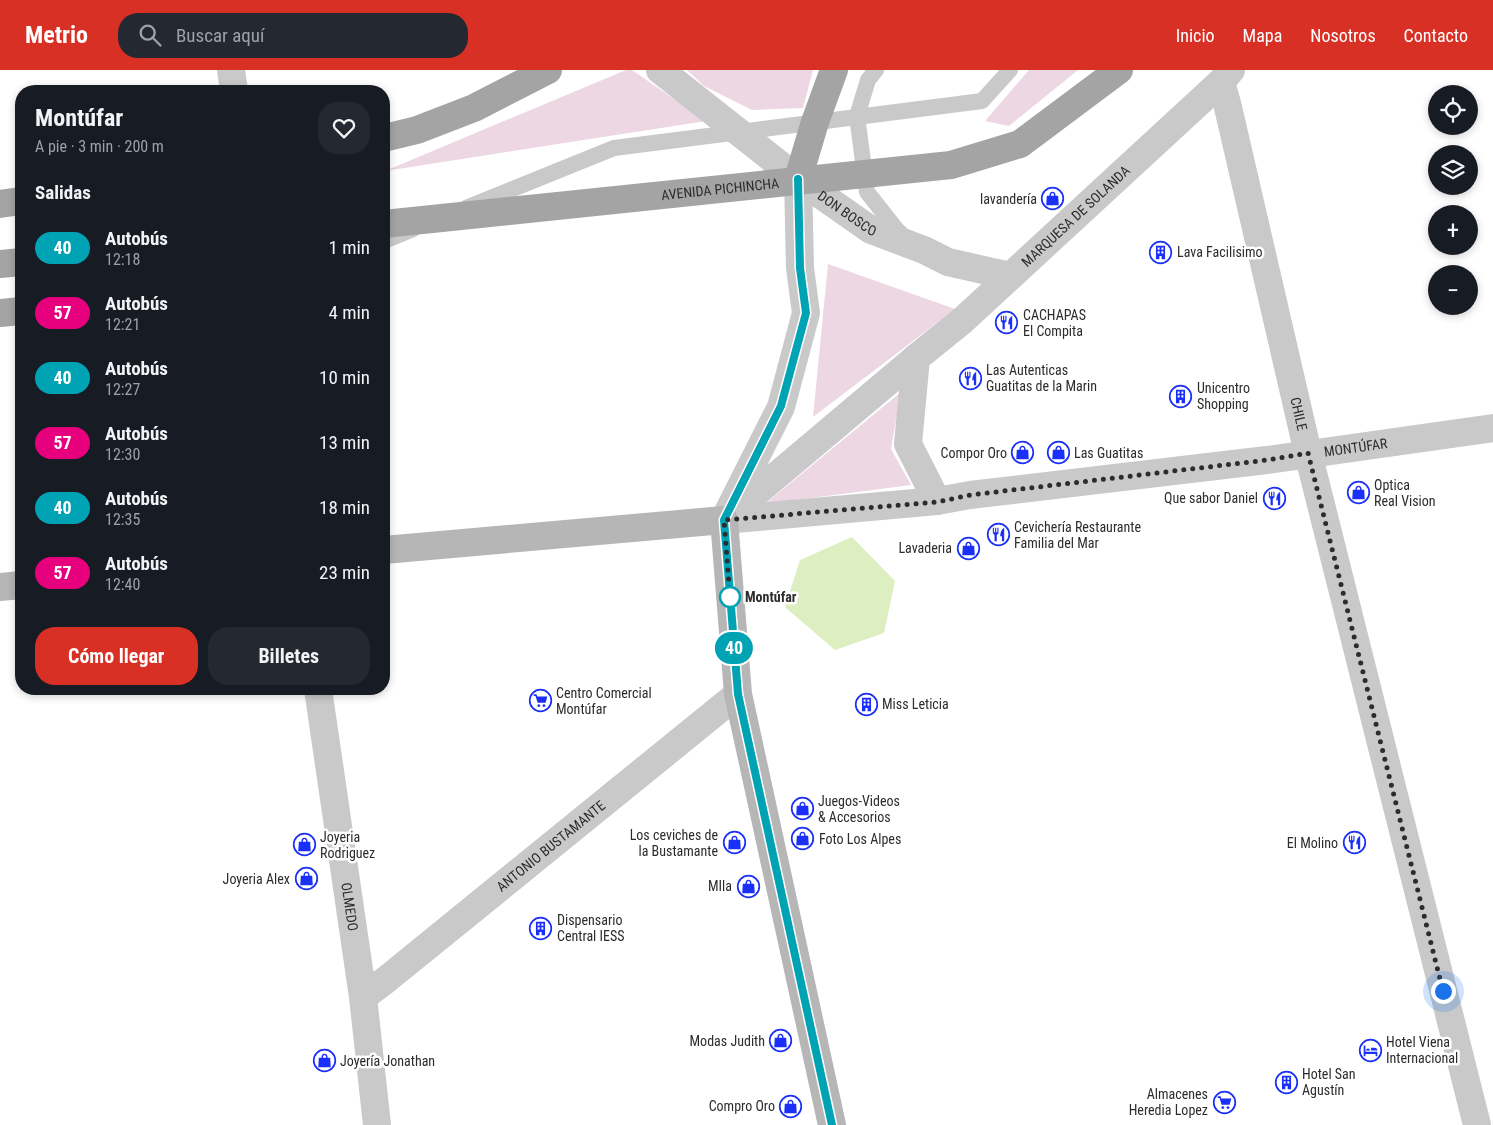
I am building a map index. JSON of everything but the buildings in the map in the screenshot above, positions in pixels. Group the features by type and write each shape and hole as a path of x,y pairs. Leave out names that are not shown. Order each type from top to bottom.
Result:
{"main road":[{"path":"390,136 416,130 474,108 548,70"},
{"path":"798,179 815,122 834,70"},
{"name":"AVENIDA PICHINCHA","path":"390,223 951,166 1020,144 1119,70"},
{"path":"0,204 15,202"},
{"path":"0,264 15,263"},
{"path":"0,313 15,312"}],"street":[{"path":"231,70 233,85"},
{"name":"DON BOSCO","path":"660,70 798,179 871,230 924,250 948,262 1010,276"},
{"name":"MARQUESA DE SOLANDA","path":"724,520 963,320 1226,76"},
{"name":"CHILE","path":"1226,76 1228,103 1308,453 1477,1125"},
{"path":"798,179 800,268 806,313 781,406 724,520 738,694 832,1125"},
{"path":"916,358 908,444 937,502"},
{"name":"MONTÚFAR","path":"390,549 937,502 970,495 1267,460 1493,428"},
{"path":"0,587 15,586"},
{"name":"ANTONIO BUSTAMANTE","path":"363,997 387,980 738,694"},
{"name":"OLMEDO","path":"319,695 363,997 377,1125"},
{"path":"1485,1125 1493,1124"}],"lane":[{"path":"876,70 868,80 857,116 867,192 897,230 924,250"},
{"path":"390,238 614,148 857,116 982,102 1010,70"}],"shaded area":[{"path":"626,70 632,70 706,121 390,170"},
{"path":"687,70 813,70 803,108 752,110 704,86"},
{"path":"1029,70 1078,70 1009,126 985,121"},
{"path":"828,264 955,309 813,417"},
{"path":"901,392 891,449 911,485 765,504"},
{"path":"852,537 895,581 884,633 835,650 785,607 800,560"}],"bus line":[{"name":"40","path":"798,179 800,268 806,313 781,406 724,520 738,694 832,1125"}],"place":[{"name":"lavandería","path":"1053,199"},
{"name":"Lava Facilisimo","path":"1161,252"},
{"name":"CACHAPAS El Compita","path":"1007,323"},
{"name":"Las Autenticas Guatitas de la Marin","path":"970,378"},
{"name":"Unicentro Shopping","path":"1181,396"},
{"name":"Compor Oro","path":"1023,453"},
{"name":"Las Guatitas","path":"1058,453"},
{"name":"Optica Real Vision","path":"1358,493"},
{"name":"Que sabor Daniel","path":"1274,498"},
{"name":"Cevichería Restaurante Familia del Mar","path":"998,535"},
{"name":"Lavaderia","path":"968,548"},
{"name":"Montúfar","path":"730,597"},
{"name":"Centro Comercial Montúfar","path":"540,701"},
{"name":"Miss Leticia","path":"866,704"},
{"name":"Juegos-Videos & Accesorios","path":"802,809"},
{"name":"Foto Los Alpes","path":"803,839"},
{"name":"Los ceviches de la Bustamante","path":"734,843"},
{"name":"El Molino","path":"1354,843"},
{"name":"Joyeria Rodriguez","path":"304,845"},
{"name":"Joyeria Alex","path":"306,879"},
{"name":"MIla","path":"748,886"},
{"name":"Dispensario Central IESS","path":"541,928"},
{"name":"Modas Judith","path":"781,1041"},
{"name":"Hotel Viena Internacional","path":"1370,1050"},
{"name":"Joyería Jonathan","path":"324,1061"},
{"name":"Hotel San Agustín","path":"1286,1082"},
{"name":"Almacenes Heredia Lopez","path":"1224,1102"},
{"name":"Compro Oro","path":"791,1106"}],"route":[{"path":"730,597 724,520 937,502 970,495 1267,460 1308,453 1443,991"}]}
